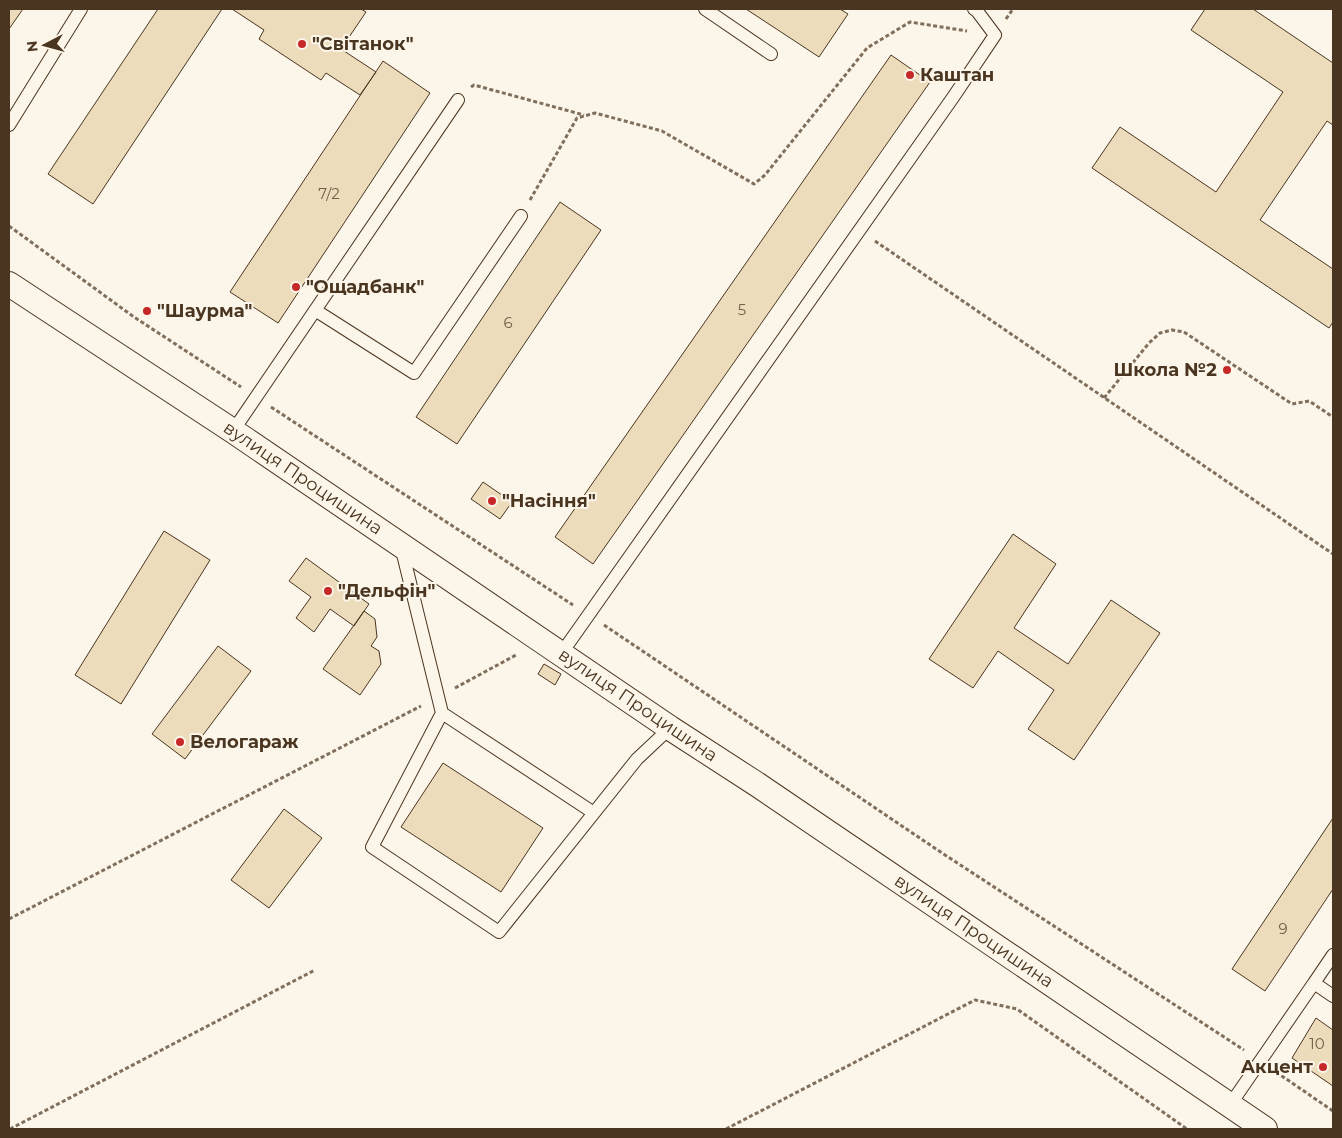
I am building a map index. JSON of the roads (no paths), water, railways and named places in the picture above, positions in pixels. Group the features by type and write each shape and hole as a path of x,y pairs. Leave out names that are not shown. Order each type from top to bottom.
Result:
{"street":[{"name":"вулиця Процишина","path":"9,284 233,431 1265,1129"}],"lane":[{"path":"9,125 81,9"},
{"path":"705,9 771,54"},
{"path":"561,654 995,35 974,9"},
{"path":"233,431 458,100"},
{"path":"315,310 414,373 521,216"},
{"path":"400,544 442,713 372,847 499,932 637,759 670,728"},
{"path":"442,713 594,813"},
{"path":"1230,1105 1333,954"},
{"path":"1314,983 1333,996"}],"place":[{"name":"\"Світанок\"","path":"302,44"},
{"name":"Каштан","path":"910,75"},
{"name":"\"Ощадбанк\"","path":"296,287"},
{"name":"\"Шаурма\"","path":"147,311"},
{"name":"Школа №2","path":"1227,370"},
{"name":"\"Насіння\"","path":"492,501"},
{"name":"\"Дельфін\"","path":"328,591"},
{"name":"Велогараж","path":"180,742"},
{"name":"Акцент","path":"1323,1067"}]}
